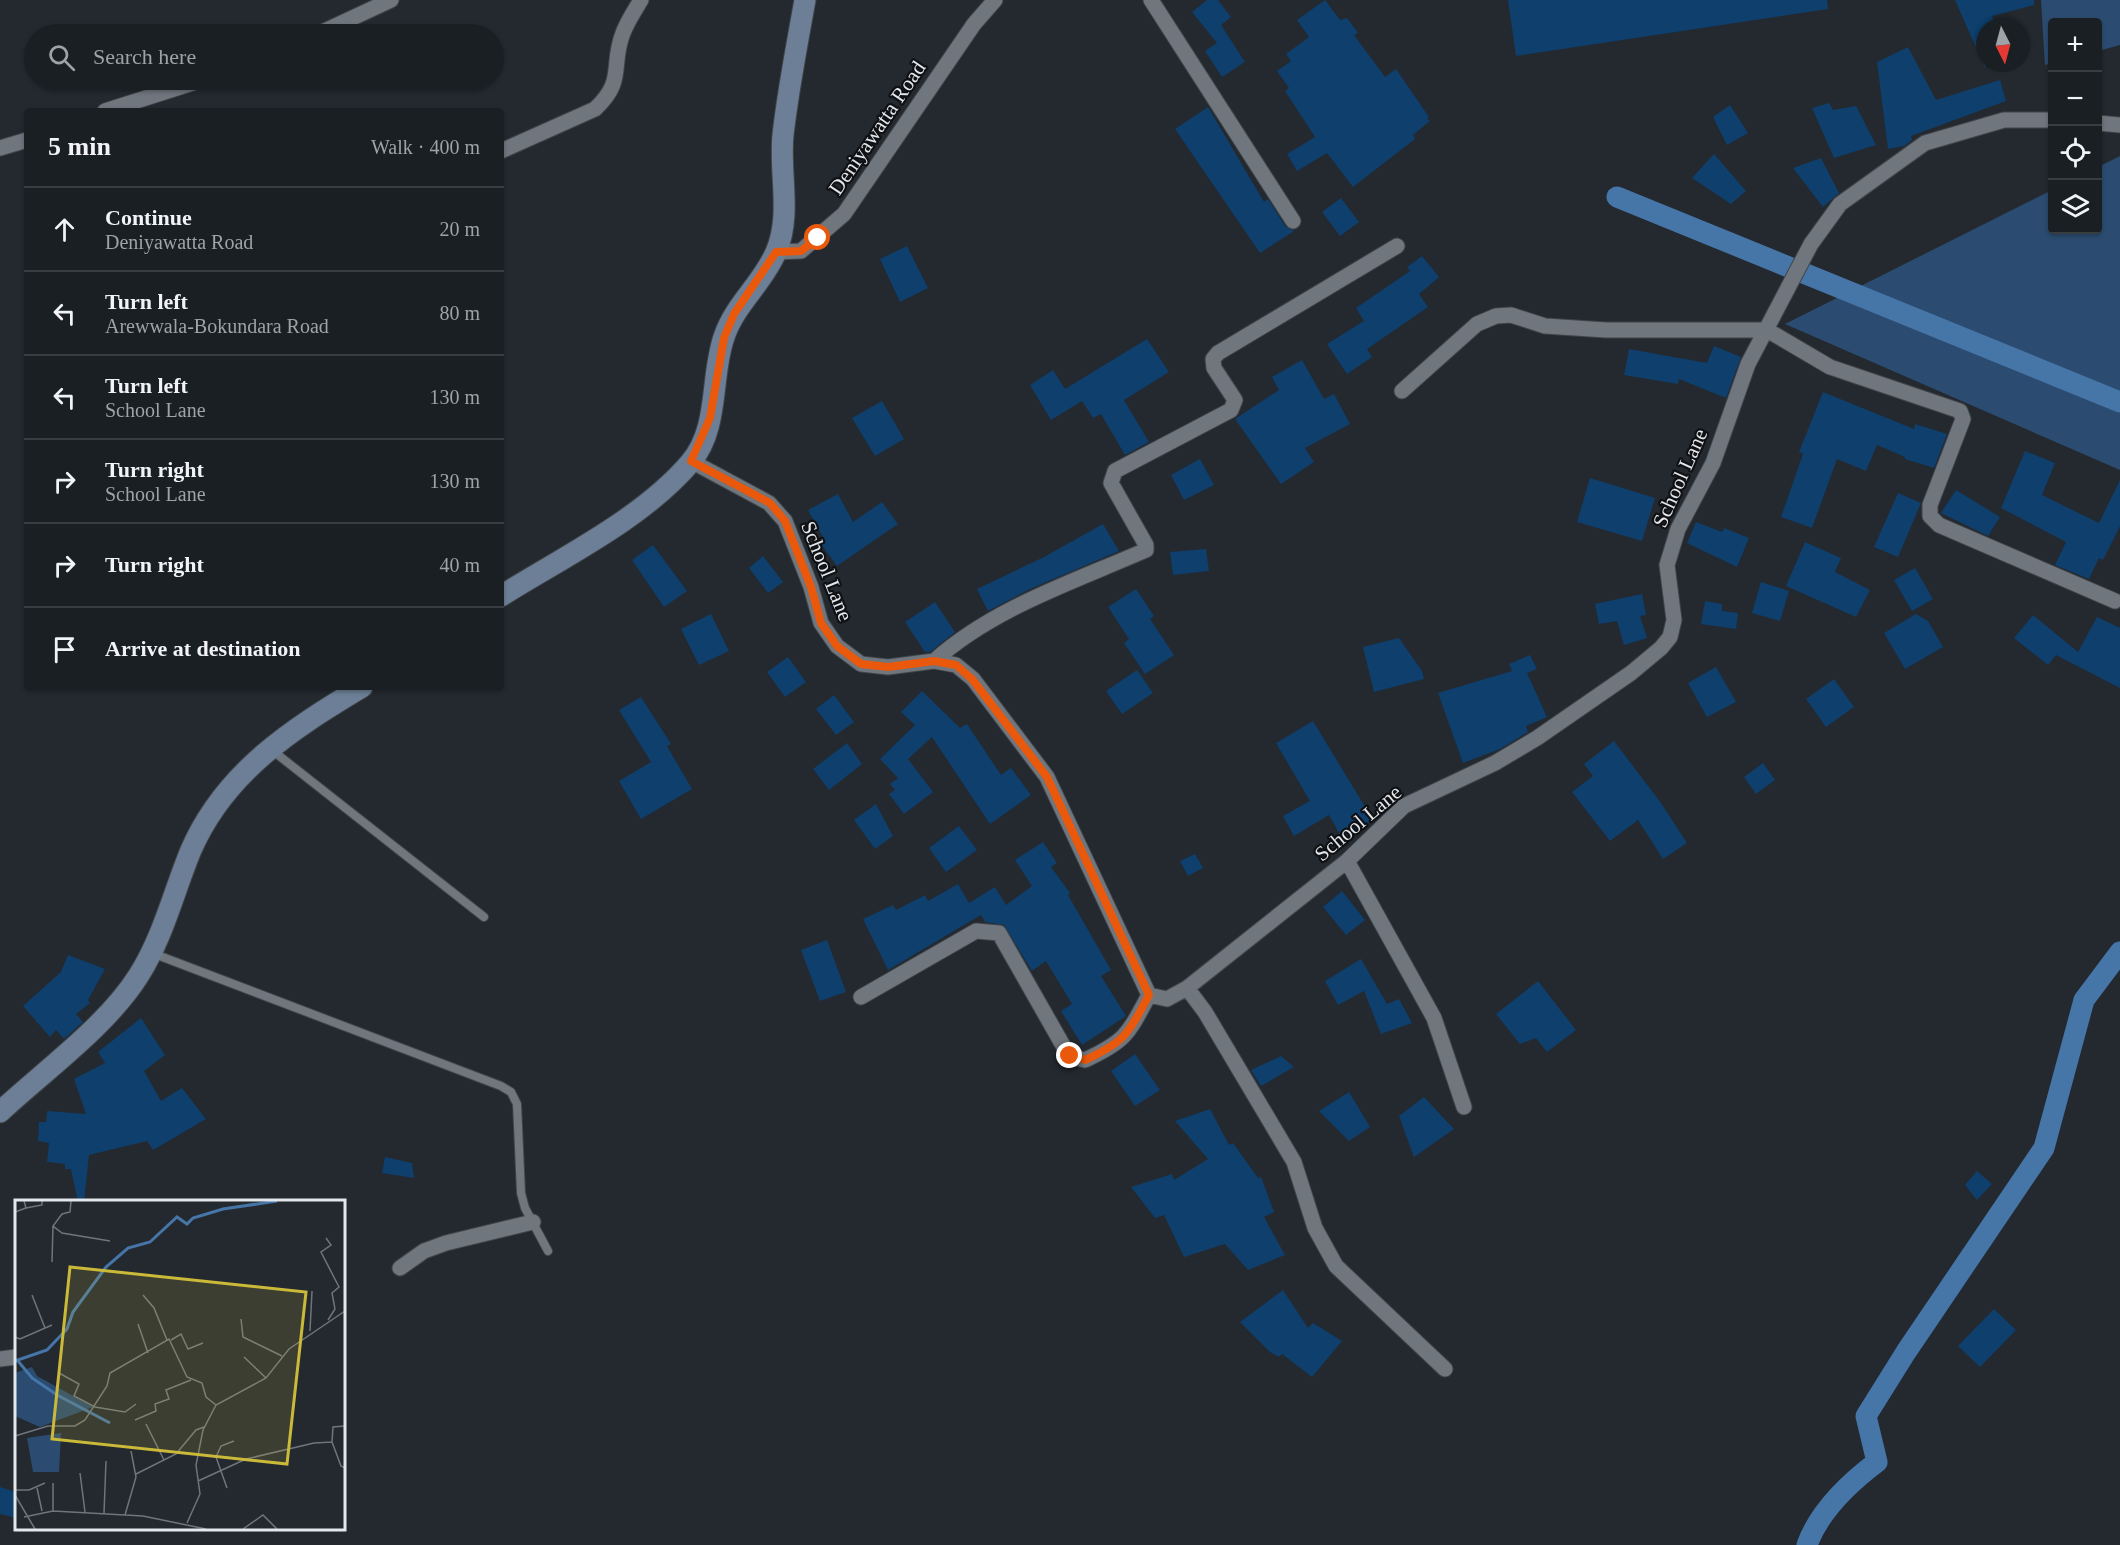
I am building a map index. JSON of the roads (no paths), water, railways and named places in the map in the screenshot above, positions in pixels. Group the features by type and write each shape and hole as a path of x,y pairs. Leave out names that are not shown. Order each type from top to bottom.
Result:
{"street":[{"path":"339,24 391,0"},
{"path":"504,150 595,109 606,99 613,91 622,33 641,0"},
{"path":"504,594 630,515 662,491 691,461 710,418 724,338 734,314 776,252 783,221 783,136 804,0"},
{"name":"Deniyawatta Road","path":"776,252 801,251 844,214 968,33 995,0"},
{"path":"1151,0 1293,221"},
{"path":"114,108 171,90"},
{"name":"School Lane","path":"691,461 770,503 785,521 811,587 821,623 837,646 861,664 888,667 934,661 956,665 972,679 1047,777 1149,995 1167,999 1187,988 1347,861 1404,806 1495,763 1537,738 1631,673 1670,637 1674,620 1667,565 1678,529 1713,463 1748,364 1811,244 1840,204 1924,143 2004,120 2048,120"},
{"path":"2102,123 2120,124"},
{"path":"0,148 24,141"},
{"path":"934,661 976,628 1036,598 1146,550 1146,545 1111,483 1115,471 1231,410 1235,400 1214,368 1213,359 1218,353 1397,246"},
{"path":"1402,391 1477,324 1496,315 1511,315 1545,326 1606,330 1767,330 1830,367 1960,411 1963,419 1930,505 1930,516 1939,525 2115,601"},
{"path":"0,1112 94,1026 138,976 151,952 192,847 216,805 242,773 268,748 357,690"},
{"path":"1347,861 1434,1018 1464,1107"},
{"path":"861,998 976,931 989,930 999,933 1070,1056 1085,1060 1105,1051 1128,1035 1149,995"},
{"path":"1187,988 1205,1012 1294,1162 1315,1228 1336,1266 1445,1369"},
{"path":"400,1268 424,1251 446,1242 533,1222"},
{"path":"0,1359 15,1357"}],"lane":[{"path":"268,748 484,917"},
{"path":"151,952 384,1040 511,1092 517,1104 521,1193 548,1251"}],"waterway":[{"path":"1617,197 2120,402"},
{"path":"1807,1545 1819,1521 1836,1499 1877,1462 1866,1416 1906,1352 2044,1148 2084,1000 2120,952"}]}
